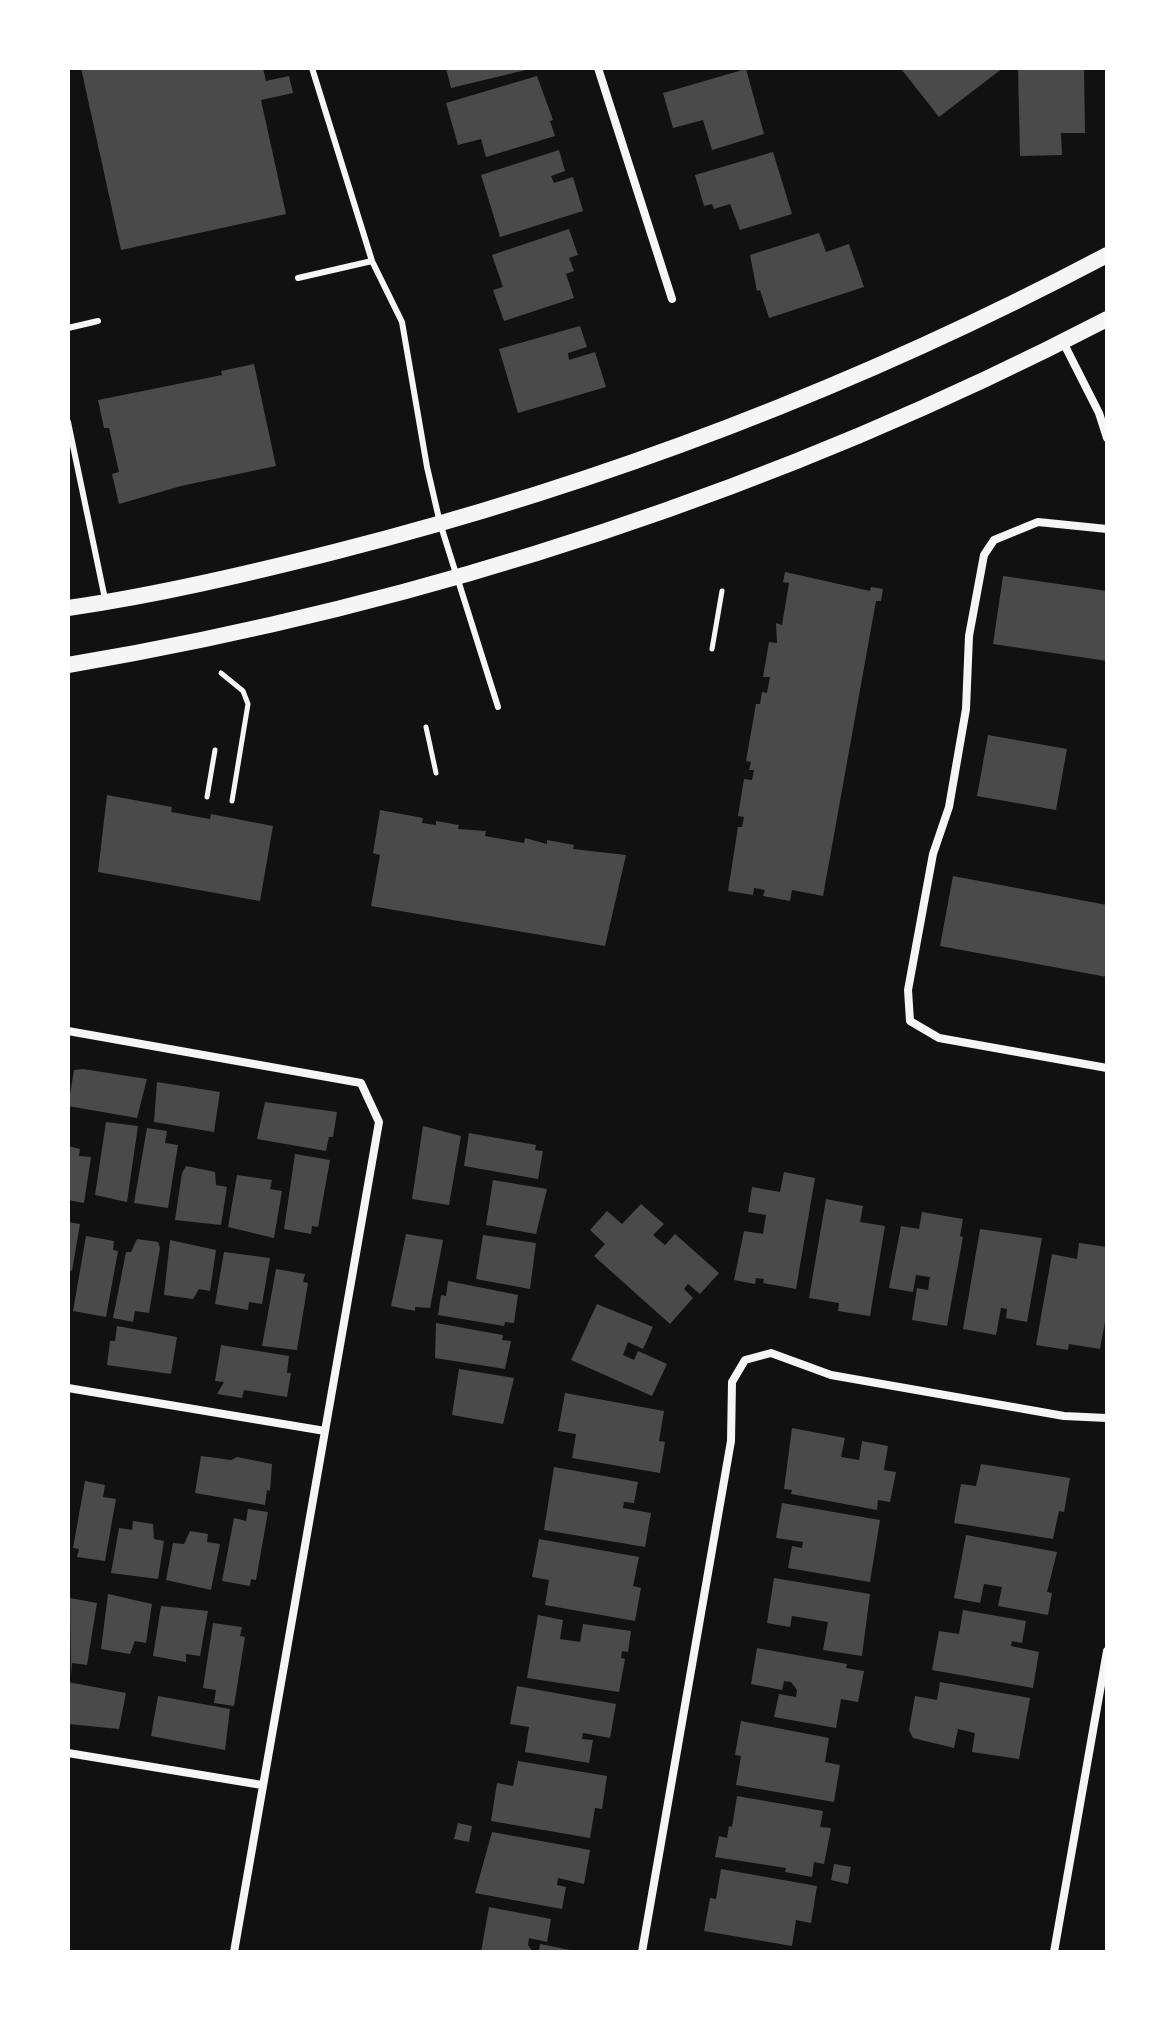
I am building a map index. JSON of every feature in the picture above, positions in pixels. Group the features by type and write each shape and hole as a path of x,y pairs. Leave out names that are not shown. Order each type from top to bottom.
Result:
{"main road":[{"path":"68,608 105,603 293,562 440,523 710,435 935,340 1107,255"},
{"path":"68,665 304,618 456,577 617,527 853,438 1107,319"}],"street":[{"path":"598,68 672,299"},
{"path":"1063,342 1099,413 1107,438"},
{"path":"1107,529 1038,522 994,540 984,555 969,636 964,723 949,807 933,854 908,990 910,1021 939,1038 1107,1068"},
{"path":"68,1031 361,1083 379,1122 234,1952"},
{"path":"642,1952 731,1441 732,1382 745,1360 771,1353 831,1375 1064,1416 1107,1418"},
{"path":"68,1388 325,1431"},
{"path":"1054,1952 1107,1651"},
{"path":"68,1753 262,1785"}],"lane":[{"path":"312,68 372,261 402,322 440,523 498,707"},
{"path":"298,278 372,261"},
{"path":"68,328 98,321"},
{"path":"68,422 105,603"}],"path":[{"path":"712,649 722,591"},
{"path":"221,673 243,691 248,704 232,801"},
{"path":"426,727 436,773"},
{"path":"207,797 215,750"}],"building":[{"path":"81,68 263,68 266,81 289,76 293,93 261,100 286,214 121,250"},
{"path":"446,68 529,68 530,69 451,88"},
{"path":"1003,68 939,117 902,70"},
{"path":"1018,68 1084,68 1085,133 1061,133 1062,155 1020,156"},
{"path":"746,69 764,134 712,150 703,120 673,128 663,93"},
{"path":"537,76 553,120 550,121 555,136 486,157 481,139 458,145 446,103"},
{"path":"559,150 565,171 551,176 554,183 573,177 583,211 500,237 481,175"},
{"path":"773,152 792,214 740,230 730,204 714,209 712,204 704,206 695,175"},
{"path":"569,229 578,255 569,258 574,271 566,274 574,298 504,321 493,290 503,287 492,255"},
{"path":"819,233 826,252 849,244 864,287 769,318 760,290 757,291 750,255"},
{"path":"580,326 587,347 568,353 569,360 595,352 606,387 518,413 499,349"},
{"path":"254,364 276,466 181,486 119,504 112,474 119,472 109,428 104,428 98,400 222,375 221,371"},
{"path":"785,572 870,591 871,587 883,589 881,601 876,601 823,896 792,890 790,901 763,896 765,890 754,888 753,895 728,891 738,827 742,827 744,817 738,816 744,779 752,780 754,770 749,770 751,762 746,761 756,704 760,704 762,692 767,693 770,677 763,677 769,642 777,643 776,623 782,625 789,583 783,582"},
{"path":"1003,576 1107,591 1107,661 993,644"},
{"path":"988,735 1067,749 1056,810 977,796"},
{"path":"107,795 172,807 171,812 210,819 211,814 273,826 260,901 98,872"},
{"path":"380,810 423,818 422,823 436,825 436,821 459,825 458,829 486,831 485,836 524,843 525,838 547,844 547,840 574,845 573,849 626,855 605,946 371,906 380,855 373,853"},
{"path":"953,876 1107,905 1107,977 940,946"},
{"path":"74,1070 147,1079 137,1118 68,1106"},
{"path":"157,1082 220,1092 214,1132 154,1122"},
{"path":"265,1102 337,1112 333,1137 329,1137 326,1151 257,1139"},
{"path":"106,1122 138,1126 127,1202 95,1195"},
{"path":"423,1126 461,1136 449,1205 412,1199"},
{"path":"147,1128 167,1131 165,1143 178,1145 168,1208 134,1203"},
{"path":"469,1133 536,1145 535,1150 543,1151 538,1179 464,1166"},
{"path":"68,1146 80,1149 79,1156 91,1157 84,1203 68,1200"},
{"path":"295,1154 330,1160 318,1227 312,1226 311,1234 284,1229"},
{"path":"186,1166 215,1172 216,1185 227,1187 221,1225 175,1220 182,1173"},
{"path":"784,1172 815,1178 796,1289 763,1283 764,1279 756,1278 755,1284 734,1280 744,1231 763,1234 766,1215 748,1212 752,1187 780,1192"},
{"path":"237,1175 272,1180 270,1189 282,1191 274,1238 228,1227"},
{"path":"493,1180 547,1189 536,1234 486,1225"},
{"path":"826,1199 863,1206 860,1222 885,1226 870,1316 838,1311 839,1303 809,1298"},
{"path":"641,1204 664,1224 653,1235 665,1245 675,1234 719,1273 700,1294 688,1284 684,1289 693,1298 670,1324 594,1256 605,1244 590,1230 607,1211 622,1224"},
{"path":"922,1212 963,1219 960,1236 963,1237 947,1326 912,1320 917,1288 928,1290 930,1277 916,1275 913,1292 889,1288 901,1226 919,1229"},
{"path":"68,1222 80,1224 72,1271 68,1270"},
{"path":"980,1229 1042,1238 1027,1322 1006,1318 1007,1309 1001,1308 996,1335 963,1329"},
{"path":"406,1234 443,1240 430,1308 415,1307 415,1311 391,1306"},
{"path":"483,1235 536,1243 530,1289 476,1279"},
{"path":"86,1236 114,1241 113,1250 118,1251 106,1317 73,1311"},
{"path":"137,1239 158,1242 160,1248 149,1313 135,1311 133,1322 113,1318 126,1252 131,1252"},
{"path":"170,1240 216,1250 210,1291 199,1289 193,1299 164,1295"},
{"path":"1079,1243 1107,1247 1107,1311 1100,1349 1069,1344 1068,1350 1036,1345 1052,1254 1077,1259"},
{"path":"224,1252 270,1258 262,1304 249,1302 248,1310 215,1304"},
{"path":"276,1269 305,1274 303,1282 308,1283 297,1350 262,1346"},
{"path":"448,1281 518,1295 514,1323 505,1322 504,1326 438,1315 441,1295 446,1296"},
{"path":"597,1304 653,1327 643,1349 628,1342 623,1355 634,1360 638,1351 667,1364 652,1396 571,1360"},
{"path":"436,1323 503,1335 502,1340 511,1341 505,1369 435,1358"},
{"path":"117,1326 177,1337 171,1374 107,1365 110,1341 115,1341"},
{"path":"221,1345 289,1356 287,1373 291,1373 287,1397 244,1390 242,1398 217,1394 224,1382 215,1381"},
{"path":"459,1369 514,1378 503,1424 452,1415"},
{"path":"565,1393 664,1411 659,1441 665,1442 660,1473 572,1458 576,1434 558,1431"},
{"path":"792,1428 845,1438 841,1457 859,1460 862,1441 888,1446 884,1470 896,1472 890,1502 878,1500 877,1510 791,1494 792,1490 784,1489"},
{"path":"201,1456 231,1460 237,1457 272,1464 270,1491 267,1490 265,1505 195,1493"},
{"path":"981,1464 1070,1478 1064,1512 1059,1511 1053,1539 954,1523 961,1484 976,1486"},
{"path":"554,1467 638,1482 634,1503 624,1502 623,1508 651,1513 645,1547 544,1530"},
{"path":"85,1481 105,1485 103,1497 116,1499 105,1561 77,1557 79,1549 73,1548"},
{"path":"782,1503 880,1520 870,1582 788,1568 792,1546 802,1548 803,1542 776,1538"},
{"path":"248,1509 268,1512 256,1580 251,1579 250,1586 222,1581 234,1518 246,1521"},
{"path":"133,1521 153,1524 154,1539 164,1541 158,1579 111,1573 119,1528 132,1530"},
{"path":"190,1531 208,1534 207,1542 220,1544 211,1590 166,1580 173,1543 184,1544"},
{"path":"966,1535 1057,1552 1047,1592 1052,1593 1048,1615 998,1606 1002,1587 984,1584 980,1603 954,1598"},
{"path":"539,1539 639,1557 633,1586 641,1588 635,1621 545,1605 549,1580 532,1577"},
{"path":"774,1578 870,1594 862,1656 823,1650 828,1622 792,1616 790,1627 767,1623"},
{"path":"108,1594 152,1604 146,1643 135,1641 130,1654 101,1649"},
{"path":"70,1598 97,1603 87,1665 72,1663 71,1676"},
{"path":"161,1606 208,1611 200,1656 186,1654 186,1662 153,1656"},
{"path":"963,1610 1026,1621 1022,1643 1012,1641 1011,1646 1039,1652 1033,1688 932,1670 939,1631 959,1634"},
{"path":"538,1615 563,1620 560,1639 580,1642 583,1624 631,1631 628,1652 622,1651 621,1658 625,1659 619,1692 527,1678"},
{"path":"213,1623 242,1627 240,1636 245,1637 234,1706 214,1703 216,1690 203,1688"},
{"path":"757,1648 847,1664 846,1668 864,1671 858,1702 841,1699 836,1728 774,1717 779,1694 796,1697 797,1690 791,1682 784,1681 782,1690 751,1684"},
{"path":"68,1682 126,1693 119,1729 68,1724"},
{"path":"940,1682 1030,1698 1019,1759 972,1752 975,1733 958,1729 954,1748 913,1738 909,1730 915,1696 937,1700"},
{"path":"517,1686 616,1704 610,1738 583,1733 582,1739 593,1740 589,1763 525,1752 529,1727 510,1724"},
{"path":"158,1696 230,1709 225,1750 151,1736"},
{"path":"741,1721 829,1738 825,1762 840,1765 834,1802 736,1785 741,1756 735,1755"},
{"path":"518,1761 607,1776 602,1809 595,1808 590,1838 491,1821 497,1783 513,1786"},
{"path":"737,1796 823,1811 820,1827 831,1828 824,1864 814,1862 812,1877 785,1872 786,1868 715,1857 719,1836 727,1838 729,1826 732,1827"},
{"path":"458,1823 472,1826 469,1842 454,1839"},
{"path":"492,1832 590,1850 584,1884 558,1878 557,1885 566,1887 562,1909 475,1893"},
{"path":"834,1864 851,1867 848,1884 831,1880"},
{"path":"721,1869 817,1886 811,1923 796,1920 792,1946 704,1931 710,1898 716,1899"},
{"path":"489,1907 551,1919 547,1942 529,1938 528,1945 533,1952 481,1952"},
{"path":"540,1944 575,1951 575,1952 539,1952"}]}
